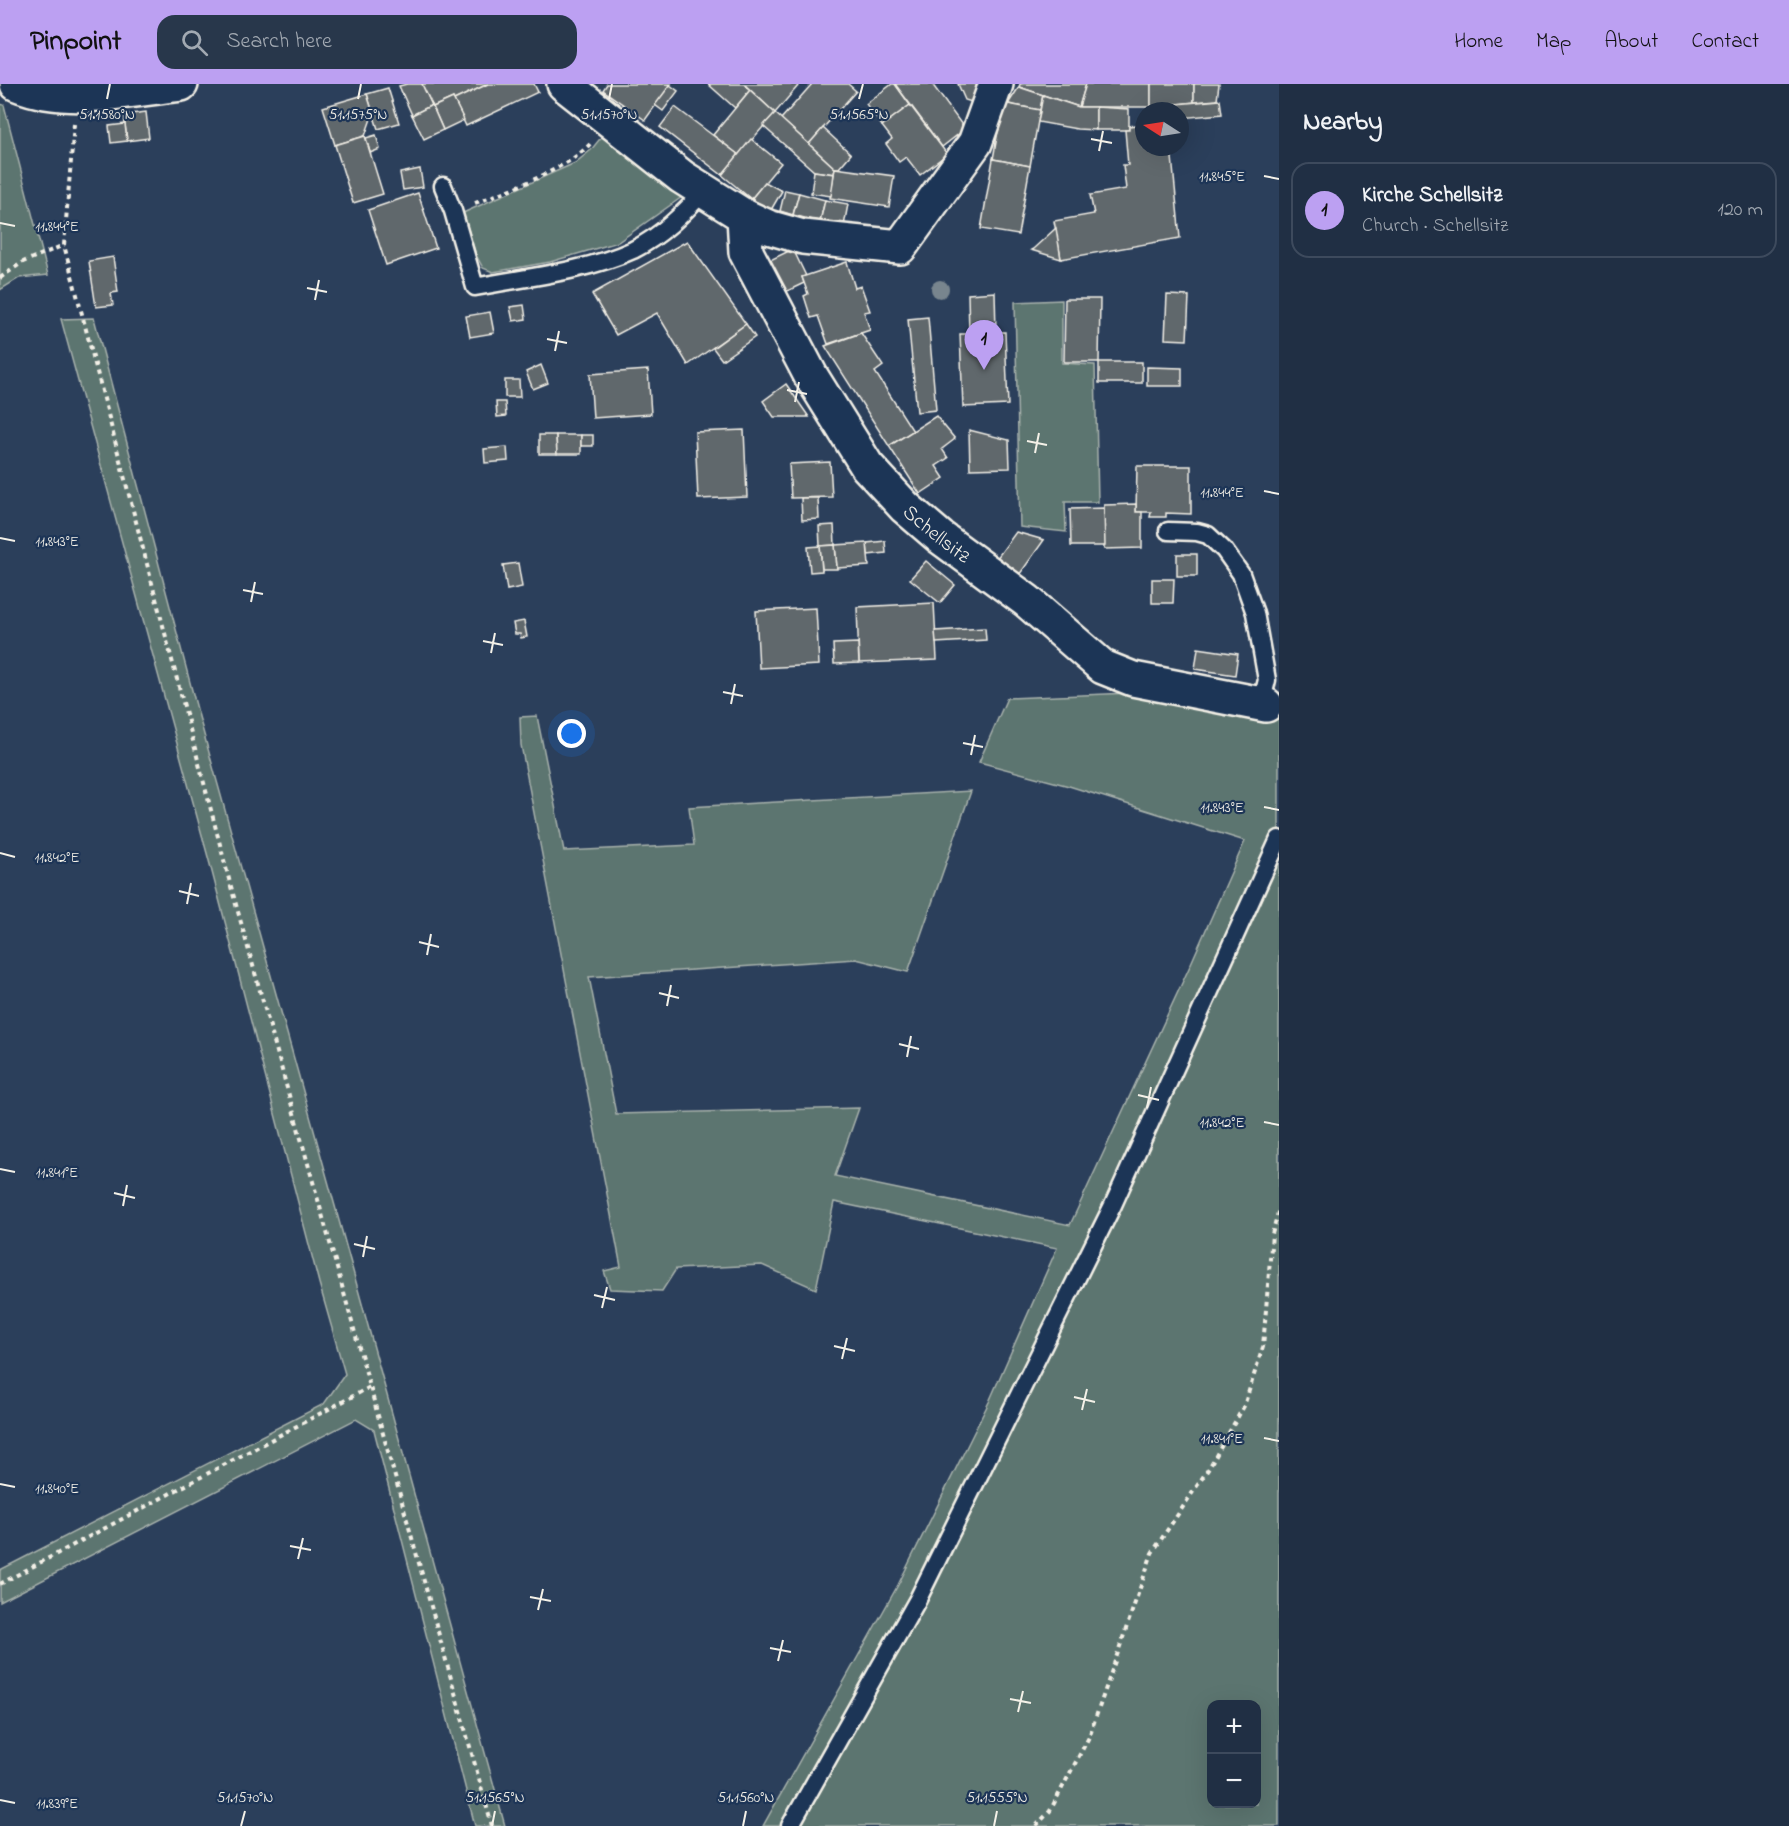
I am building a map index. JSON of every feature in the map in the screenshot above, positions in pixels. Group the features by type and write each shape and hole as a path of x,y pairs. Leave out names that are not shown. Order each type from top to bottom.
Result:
{"street":[{"path":"17,84 34,91 76,96 181,84"},
{"path":"564,84 682,177 744,216 768,227 803,237 900,247 975,143 996,84"},
{"name":"Schellsitz","path":"744,216 746,252 811,376 867,466 905,507 940,537 1027,601 1103,667 1133,679 1264,705"}],"lane":[{"path":"443,186 453,211 475,288 553,273 633,250 662,232 682,215 704,191"},
{"path":"1168,531 1197,532 1208,536 1224,550 1241,574 1255,613 1267,680 1264,705"},
{"path":"790,1826 918,1599 1071,1291 1113,1205 1279,839"}],"path":[{"path":"76,96 64,245 230,884 372,1386 492,1826"},
{"path":"453,211 494,196 547,172 584,150 609,119"},
{"path":"0,278 23,262 64,245"},
{"path":"1036,1826 1050,1811 1089,1737 1152,1553 1209,1468 1244,1406 1263,1347 1272,1234 1279,1209"},
{"path":"0,1584 372,1386"}],"green space":[{"path":"0,104 4,105 48,275 19,278 0,290"},
{"path":"603,135 682,197 618,242 550,262 493,272 483,268 476,255 463,213 575,163 591,150"},
{"path":"1062,300 1062,363 1095,365 1098,502 1065,502 1066,532 1020,527 1015,302"},
{"path":"94,318 198,713 505,1826 475,1826 374,1430 356,1419 0,1602 0,1570 324,1404 345,1374 319,1283 211,868 61,319"},
{"path":"1131,693 1279,715 1279,1826 763,1826 898,1585 989,1402 1057,1248 834,1202 816,1289 762,1265 676,1269 662,1291 610,1289 604,1271 621,1267 521,745 520,717 537,716 564,851 694,845 689,807 971,791 908,972 856,959 589,977 616,1114 859,1108 835,1176 1070,1225 1245,841 1069,786 979,762 1007,698"}],"building":[{"path":"422,84 432,105 412,115 399,86"},
{"path":"422,84 488,84 433,107"},
{"path":"488,84 534,84 538,92 466,126 454,100"},
{"path":"607,84 671,84 645,120 603,90"},
{"path":"708,84 744,84 750,90 735,108"},
{"path":"744,84 796,84 798,86 775,113"},
{"path":"812,84 848,84 856,91 809,144 781,119"},
{"path":"895,84 910,105 882,126 866,104"},
{"path":"895,84 932,84 965,129 942,147"},
{"path":"958,84 978,84 975,103 965,100"},
{"path":"1020,84 1086,84 1079,107 1019,87"},
{"path":"1086,84 1151,84 1151,102 1135,102 1135,107 1079,107"},
{"path":"1151,84 1194,84 1194,102 1151,102"},
{"path":"1194,84 1219,84 1217,100 1194,102"},
{"path":"670,85 678,91 663,111 655,105"},
{"path":"1019,87 1043,95 1040,110 1008,104"},
{"path":"388,88 399,123 378,129 367,94"},
{"path":"750,90 775,113 739,155 713,135"},
{"path":"367,94 373,113 365,136 335,145 323,107"},
{"path":"1043,95 1079,107 1096,107 1096,130 1038,122"},
{"path":"453,98 464,120 443,130 433,107"},
{"path":"1220,100 1222,114 1189,117 1189,103"},
{"path":"1003,103 1040,110 1030,166 993,159"},
{"path":"432,105 443,130 424,139 412,115"},
{"path":"910,105 947,154 920,175 906,157 899,162 886,144 892,139 882,126"},
{"path":"675,107 739,155 722,175 660,127"},
{"path":"1096,107 1129,109 1129,130 1096,130"},
{"path":"146,112 149,138 127,141 124,115"},
{"path":"775,113 835,168 834,174 814,171 763,126"},
{"path":"125,124 127,141 111,143 109,126"},
{"path":"1135,125 1135,156 1172,156 1180,238 1061,259 1054,221 1094,214 1090,195 1126,189 1123,165 1128,165 1125,130 1129,130 1129,126"},
{"path":"823,128 851,154 839,168 835,168 809,144"},
{"path":"376,135 380,149 370,153 366,138"},
{"path":"365,136 383,194 353,203 335,145"},
{"path":"751,139 781,163 751,199 722,175"},
{"path":"993,159 1030,166 1018,235 981,229"},
{"path":"835,168 894,176 889,207 830,198"},
{"path":"420,169 423,187 403,190 400,173"},
{"path":"814,171 834,174 831,196 811,193"},
{"path":"765,182 782,191 771,210 751,199"},
{"path":"785,190 799,193 793,215 780,211"},
{"path":"418,193 436,248 386,265 368,210"},
{"path":"799,193 825,200 820,222 793,215"},
{"path":"825,200 848,204 844,226 820,222"},
{"path":"1056,228 1061,259 1031,250 1033,249"},
{"path":"687,241 746,324 688,365 657,313 616,335 592,294"},
{"path":"793,249 806,276 802,277 804,283 781,294 766,262"},
{"path":"113,257 118,292 111,293 113,305 96,307 89,261"},
{"path":"847,262 855,288 861,286 870,311 864,312 870,330 828,344 818,316 811,318 804,296 808,294 802,277"},
{"path":"995,292 996,332 1005,332 1008,405 963,407 960,334 969,334 968,294"},
{"path":"1167,295 1189,296 1187,340 1165,339"},
{"path":"1065,299 1100,299 1099,362 1064,362"},
{"path":"524,305 526,319 513,321 510,307"},
{"path":"490,312 494,333 470,337 466,316"},
{"path":"928,317 936,410 917,412 908,319"},
{"path":"746,324 755,337 722,360 713,348"},
{"path":"861,333 883,366 875,372 913,431 889,446 825,346"},
{"path":"1099,362 1142,362 1142,383 1099,383"},
{"path":"541,365 548,383 533,389 526,372"},
{"path":"1147,367 1182,368 1182,386 1147,386"},
{"path":"648,370 651,414 593,418 590,374"},
{"path":"505,380 519,380 520,397 505,397"},
{"path":"786,384 809,417 774,417 763,401"},
{"path":"496,402 505,402 506,416 497,417"},
{"path":"936,416 955,439 942,449 948,458 936,466 944,478 920,494 889,446"},
{"path":"744,430 747,497 698,499 695,432"},
{"path":"969,430 1009,440 1010,468 970,469"},
{"path":"539,435 556,435 557,454 539,454"},
{"path":"556,435 581,435 581,454 557,454"},
{"path":"581,435 593,435 593,446 581,446"},
{"path":"507,447 508,461 485,463 484,449"},
{"path":"830,462 832,497 791,498 789,464"},
{"path":"1137,466 1191,466 1191,514 1166,513 1166,517 1150,517 1151,512 1136,512"},
{"path":"801,498 818,498 819,519 802,520"},
{"path":"1136,504 1136,512 1142,512 1142,548 1104,549 1104,505"},
{"path":"1104,508 1105,546 1071,546 1070,509"},
{"path":"834,525 835,545 820,546 819,526"},
{"path":"1016,532 1044,540 1017,578 994,562"},
{"path":"885,541 886,553 868,555 867,543"},
{"path":"867,543 869,566 837,568 835,545"},
{"path":"835,545 837,569 822,569 820,546"},
{"path":"820,546 822,571 810,572 808,547"},
{"path":"1177,554 1197,554 1197,576 1177,576"},
{"path":"926,561 955,585 940,603 910,579"},
{"path":"518,563 522,587 507,590 503,565"},
{"path":"1152,579 1174,579 1173,603 1152,603"},
{"path":"934,603 937,660 859,663 857,607"},
{"path":"816,608 819,665 759,668 756,611"},
{"path":"524,621 527,637 521,638 520,634 515,634 513,623"},
{"path":"985,628 986,640 936,643 935,631"},
{"path":"858,643 859,663 834,664 833,644"},
{"path":"1198,648 1238,654 1235,675 1195,669"}],"place":[{"name":"Kirche Schellsitz","path":"984,370"}]}
